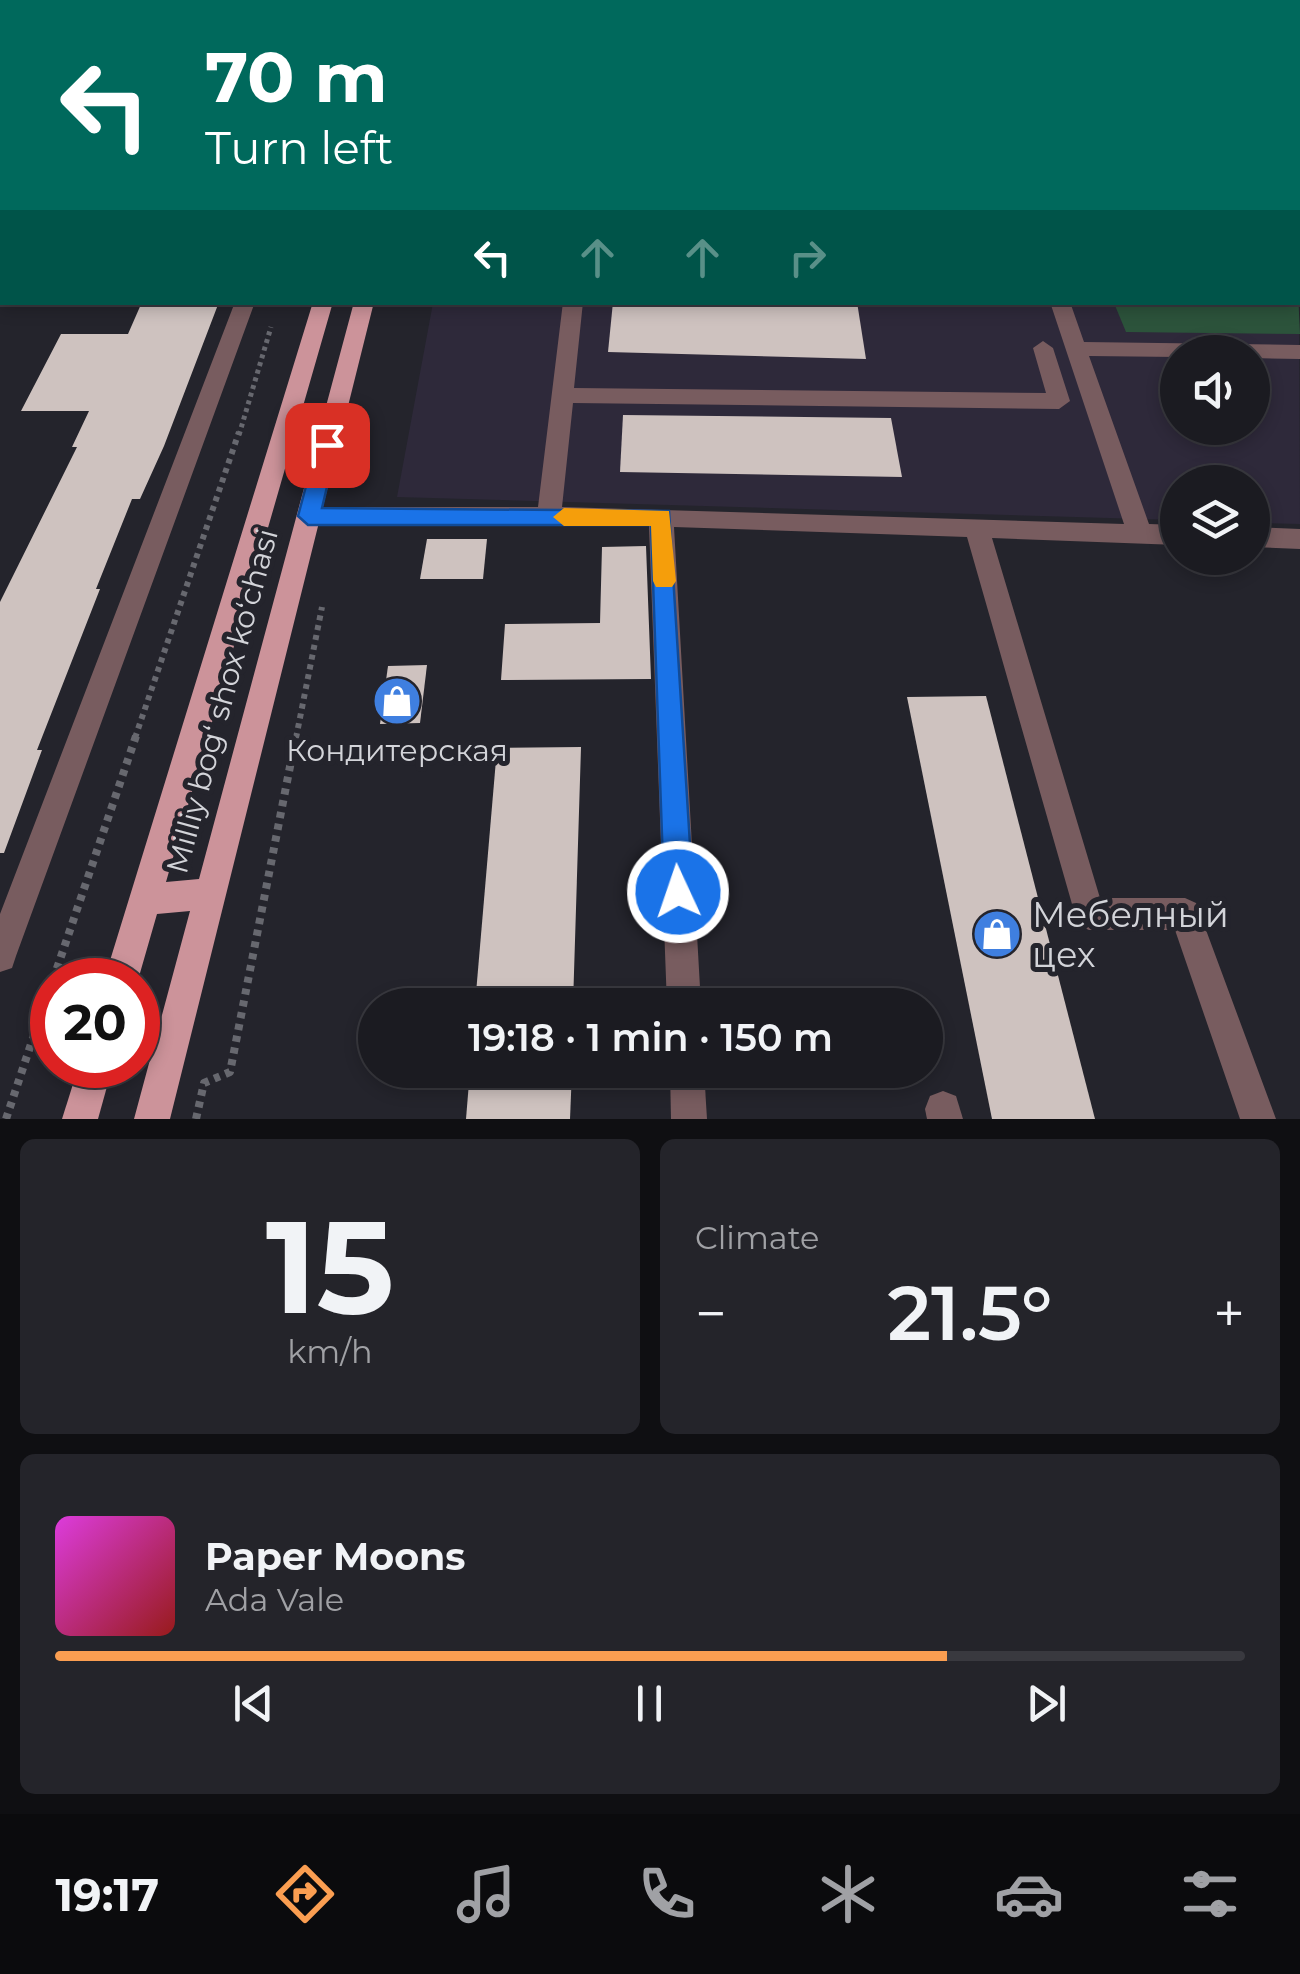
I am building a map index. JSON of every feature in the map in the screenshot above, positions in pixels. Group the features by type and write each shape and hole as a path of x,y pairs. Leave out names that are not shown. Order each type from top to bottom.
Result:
{"main road":[{"name":"Milliy bog‘ shox ko‘chasi","path":"128,958 322,305"},
{"name":"Milliy bog‘ shox ko‘chasi","path":"152,1119 363,305"},
{"path":"146,899 210,894"},
{"path":"80,1119 89,1088"}],"street":[{"path":"0,956 244,305"},
{"path":"549,517 573,305"},
{"path":"1061,305 1140,534"},
{"path":"563,395 1059,400 1043,348"},
{"path":"1077,348 1300,352"},
{"path":"308,516 661,517 1160,535"},
{"path":"661,517 683,988"},
{"path":"977,528 1089,914 1185,914 1258,1119"},
{"path":"1270,538 1300,539"},
{"path":"687,1088 689,1119"}],"path":[{"path":"61,958 246,412 272,321"},
{"path":"196,1119 204,1083 230,1072 324,593"},
{"path":"6,1119 30,1049"}],"shaded area":[{"path":"433,305 1299,305 1300,524 1270,523 1270,465 1160,465 1160,519 397,497"}],"green space":[{"path":"1115,305 1299,305 1300,334 1126,332"}],"building":[{"path":"141,305 218,305 164,446 140,499 132,499 96,589 100,589 37,750 42,750 4,853 0,853 0,602 77,447 72,447 89,411 21,411 61,334 128,334"},
{"path":"613,305 857,305 866,359 608,352"},
{"path":"623,415 891,418 902,477 620,472"},
{"path":"427,539 487,539 483,579 420,579"},
{"path":"646,546 651,679 501,680 505,624 600,623 602,547"},
{"path":"427,665 420,723 380,724 388,666"},
{"path":"986,696 1095,1119 992,1119 907,697"},
{"path":"581,747 574,988 476,988 497,748"},
{"path":"469,1088 571,1088 570,1119 466,1119"}],"slow traffic":[{"path":"564,517 661,517 664,581"}],"place":[{"name":"Кондитерская","path":"397,701"},
{"name":"Мебелный цех","path":"997,934"}],"route":[{"path":"327,445 308,516 661,517 678,892"}]}
